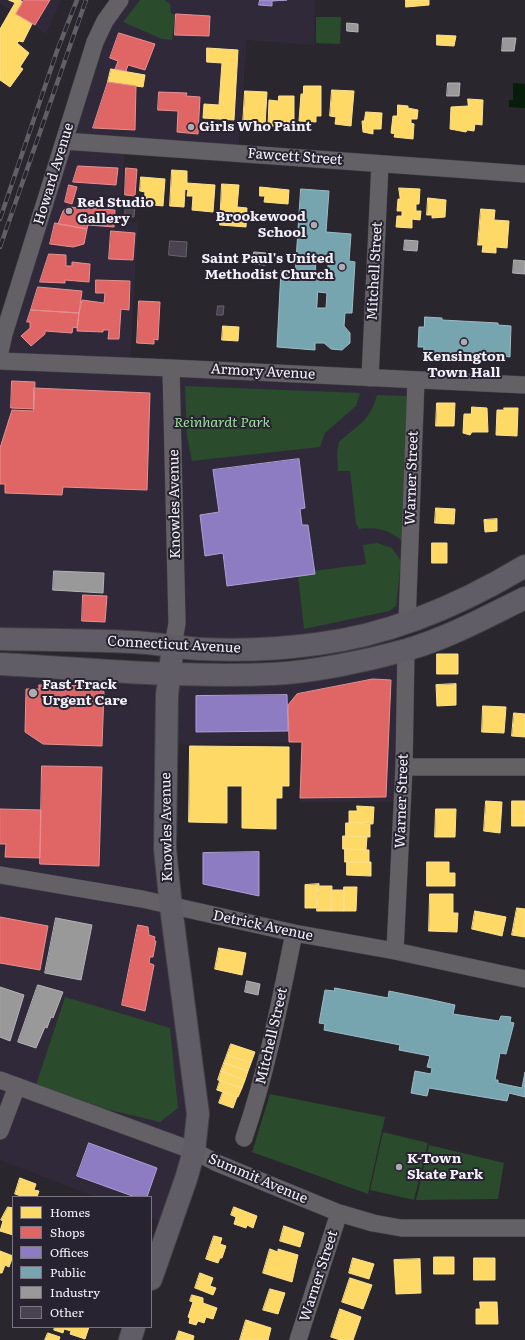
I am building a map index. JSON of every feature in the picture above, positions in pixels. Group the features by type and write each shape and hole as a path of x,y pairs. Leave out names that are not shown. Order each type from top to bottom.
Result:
{"main road":[{"name":"Connecticut Avenue","path":"0,639 134,642 202,649 276,648 318,644 407,623 499,582 525,566"},
{"name":"Connecticut Avenue","path":"0,664 170,674 273,674 321,668 406,650 458,632 525,598"},
{"name":"Knowles Avenue","path":"152,1276 194,1152 198,1114 165,849 167,695 173,646"},
{"path":"130,1340 134,1328"}],"street":[{"name":"Howard Avenue","path":"0,352 4,334 94,42 105,21 120,0"},
{"name":"Fawcett Street","path":"64,141 525,174"},
{"name":"Mitchell Street","path":"370,378 380,164"},
{"name":"Armory Avenue","path":"0,361 525,385"},
{"name":"Knowles Avenue","path":"172,368 177,623 173,646"},
{"name":"Warner Street","path":"407,623 416,380"},
{"name":"Warner Street","path":"395,951 404,766 406,650"},
{"path":"404,766 525,767"},
{"name":"Detrick Avenue","path":"0,875 142,899 294,933 395,951 525,979"},
{"name":"Mitchell Street","path":"244,1138 255,1106 271,1044 294,933"},
{"name":"Summit Avenue","path":"0,1080 194,1152 217,1163 339,1213 373,1223 401,1228 525,1228"},
{"path":"0,1131 17,1086"},
{"name":"Warner Street","path":"298,1340 339,1213"}],"shaded area":[{"path":"0,0 61,0 46,34 0,3"},
{"path":"120,0 315,0 314,45 247,40 238,153 125,146 120,221 138,222 130,366 416,380 407,623 346,639 0,639 0,352 64,141"},
{"path":"513,83 525,84 525,108 509,107 509,100 513,100"},
{"path":"406,650 403,802 300,802 301,742 166,745 198,1114 170,1226 152,1218 152,1196 93,1196 0,1160 0,664 195,675"}],"green space":[{"path":"140,0 164,0 170,4 171,13 175,15 172,40 162,39 123,22"},
{"path":"316,17 341,17 340,44 316,43"},
{"name":"Reinhardt Park","path":"185,386 360,393 356,406 325,433 320,447 192,461 187,436"},
{"path":"377,395 407,396 403,539 401,540 386,531 359,529 356,523 350,471 338,471 337,452 339,442 362,422 370,412"},
{"path":"377,543 392,548 401,561 396,606 389,611 304,629 298,576 315,574 314,571 366,564 363,545"},
{"path":"65,997 170,1028 178,1108 160,1122 106,1109 36,1085"},
{"path":"270,1094 385,1117 368,1194 252,1152"},
{"name":"K-Town Skate Park","path":"383,1132 428,1143 414,1200 370,1190"},
{"path":"429,1145 504,1163 498,1199 416,1200"}],"building: Homes":[{"path":"9,0 20,0 23,2 16,14 32,24 23,42 19,41 17,43 29,53 20,67 23,69 10,87 0,80 0,29 15,3"},
{"path":"406,0 429,0 429,5 406,7"},
{"path":"437,35 456,36 454,46 437,45"},
{"path":"207,48 238,50 234,120 203,118 204,104 219,105 222,63 207,62"},
{"path":"111,69 145,75 143,87 108,82"},
{"path":"304,86 321,86 321,116 316,116 316,122 299,121 301,94 303,94"},
{"path":"332,90 354,91 351,126 335,124 336,117 330,116"},
{"path":"245,91 267,92 265,126 243,125"},
{"path":"279,96 294,96 294,127 268,126 269,100 278,101"},
{"path":"468,99 483,100 482,125 475,124 474,131 467,130 466,132 450,129 451,107 468,106"},
{"path":"398,105 408,106 408,108 418,110 417,119 411,119 411,123 414,124 413,139 394,137 395,134 391,133 393,116 397,116"},
{"path":"366,112 382,113 381,129 373,129 373,134 363,132 362,121 364,121"},
{"path":"172,170 187,171 187,183 215,185 213,212 192,210 193,196 187,196 188,190 185,189 184,207 170,206"},
{"path":"141,177 165,179 163,206 144,204 145,192 140,191"},
{"path":"222,184 239,185 237,207 247,208 246,227 220,225"},
{"path":"260,187 289,190 288,204 264,202 265,196 260,196"},
{"path":"399,188 420,189 419,204 416,204 416,211 421,211 420,220 412,219 412,228 396,227 397,216 402,216 402,211 397,211 398,199 400,199"},
{"path":"428,198 446,200 445,217 432,218 432,215 427,215"},
{"path":"481,209 495,210 494,220 509,221 507,248 496,247 496,253 482,252 483,245 478,245"},
{"path":"223,326 239,327 238,341 222,340"},
{"path":"437,403 455,403 454,426 436,426"},
{"path":"472,407 487,408 488,432 472,432 470,435 463,433 464,414 471,414"},
{"path":"504,408 518,408 517,436 496,435 497,410 504,410"},
{"path":"436,508 455,509 454,524 435,523"},
{"path":"497,519 497,531 485,532 484,520"},
{"path":"432,543 447,543 447,563 432,563"},
{"path":"437,654 458,654 458,674 437,674"},
{"path":"456,684 456,705 437,706 436,685"},
{"path":"483,706 506,707 504,733 482,732"},
{"path":"514,713 525,714 525,737 512,736"},
{"path":"190,746 289,747 289,786 282,786 282,798 276,798 276,829 242,828 242,786 227,786 227,823 189,822"},
{"path":"486,801 502,802 500,833 484,831"},
{"path":"512,801 525,801 525,826 512,826"},
{"path":"357,806 374,807 373,824 349,823 349,811 357,811"},
{"path":"436,809 456,809 455,837 435,837"},
{"path":"346,823 370,823 370,837 346,836"},
{"path":"343,836 367,837 366,850 343,849"},
{"path":"345,849 369,850 369,862 345,862"},
{"path":"347,862 371,862 371,876 347,875"},
{"path":"427,862 449,862 449,873 455,873 455,886 427,886"},
{"path":"319,884 317,908 305,908 305,885"},
{"path":"318,886 332,886 331,911 317,911"},
{"path":"344,887 357,887 356,911 344,911"},
{"path":"332,890 344,890 344,911 331,911"},
{"path":"430,894 453,894 453,913 458,913 457,932 429,931"},
{"path":"517,908 525,909 525,937 512,935"},
{"path":"475,911 506,917 502,936 472,929"},
{"path":"219,948 246,953 242,975 215,969"},
{"path":"231,1044 255,1052 251,1063 227,1055"},
{"path":"227,1055 251,1063 248,1071 224,1063"},
{"path":"224,1063 248,1071 245,1080 221,1071"},
{"path":"221,1071 245,1080 242,1088 218,1080"},
{"path":"220,1081 242,1088 238,1097 217,1090"},
{"path":"223,1092 237,1097 233,1108 219,1103"},
{"path":"20,1178 36,1184 34,1190 39,1191 37,1196 21,1196 15,1194"},
{"path":"8,1207 12,1208 12,1235 0,1231 3,1221 1,1220"},
{"path":"234,1207 257,1216 253,1228 247,1225 246,1228 234,1224 236,1217 231,1215"},
{"path":"284,1226 304,1233 300,1247 280,1241"},
{"path":"214,1236 222,1238 220,1244 226,1246 222,1258 220,1258 218,1263 206,1259"},
{"path":"270,1249 278,1252 278,1249 298,1255 292,1282 263,1273"},
{"path":"0,1251 12,1256 12,1259 9,1267 5,1265 2,1273 0,1273"},
{"path":"434,1257 454,1257 454,1274 434,1274"},
{"path":"353,1258 374,1264 369,1279 349,1273"},
{"path":"474,1258 495,1258 495,1280 474,1280"},
{"path":"420,1259 421,1293 396,1294 394,1260"},
{"path":"200,1273 213,1278 210,1286 216,1288 213,1295 195,1288"},
{"path":"350,1278 372,1285 363,1309 342,1302"},
{"path":"270,1289 285,1293 278,1314 263,1310"},
{"path":"192,1295 203,1298 203,1303 217,1308 213,1319 206,1317 204,1323 198,1321 196,1325 189,1323 190,1318 188,1317 193,1302 190,1301"},
{"path":"480,1302 497,1302 498,1324 476,1324 476,1309 480,1309"},
{"path":"340,1309 361,1317 353,1340 340,1340 331,1337"},
{"path":"246,1320 271,1328 268,1340 240,1340"},
{"path":"55,1328 89,1328 85,1339 70,1334 71,1331 64,1329 63,1333 54,1330"},
{"path":"179,1331 194,1336 193,1340 176,1340"},
{"path":"48,1333 60,1337 59,1340 45,1340"}],"building: Shops":[{"path":"24,0 50,0 35,25 16,14"},
{"path":"176,14 210,16 209,36 175,35"},
{"path":"119,33 155,44 145,70 128,65 126,71 115,69 118,61 110,58"},
{"path":"108,82 136,86 135,130 93,128"},
{"path":"159,92 187,93 186,96 200,97 198,134 177,132 178,111 158,110"},
{"path":"78,166 118,168 116,185 73,182"},
{"path":"126,168 137,169 135,196 125,195"},
{"path":"69,185 77,187 72,204 65,202"},
{"path":"68,207 115,210 114,227 88,225 87,229 58,224 63,211"},
{"path":"55,223 87,229 84,244 73,247 50,244"},
{"path":"111,231 135,233 133,260 109,259"},
{"path":"49,254 66,255 66,266 72,266 72,262 90,264 89,282 65,280 65,283 40,282"},
{"path":"96,280 130,281 129,310 121,309 119,339 108,339 109,330 103,330 103,332 77,331 82,300 104,303 105,293 96,293"},
{"path":"38,287 82,291 79,313 31,310"},
{"path":"139,301 160,302 158,340 154,339 154,344 137,343"},
{"path":"31,310 79,313 77,328 73,327 72,333 45,331 45,334 31,346 21,336 30,328 30,322 27,322"},
{"path":"12,381 35,382 34,409 11,408"},
{"path":"34,388 150,393 147,490 63,487 62,495 5,493 5,484 0,484 0,448 12,410 33,411"},
{"path":"83,595 107,596 105,622 82,621"},
{"path":"373,679 391,680 386,797 300,798 302,742 289,742 288,705 297,694"},
{"path":"39,685 99,686 102,688 104,692 102,746 43,744 25,732 26,689 39,689"},
{"path":"42,766 102,767 99,866 40,864"},
{"path":"0,809 41,810 40,858 5,857 6,844 0,844"},
{"path":"0,917 48,926 40,970 0,963"},
{"path":"138,925 148,927 149,935 155,937 154,941 156,941 153,957 150,957 149,963 154,965 145,1011 122,1005"}],"building: Offices":[{"path":"260,0 287,0 272,1 272,6 259,5"},
{"path":"299,459 305,508 300,509 302,525 308,525 315,574 227,586 223,553 205,556 200,515 219,512 213,470"},
{"path":"287,695 288,731 196,732 196,696"},
{"path":"259,852 259,896 203,884 203,853"},
{"path":"89,1143 157,1168 147,1196 132,1196 77,1176"}],"building: Public":[{"name":"Saint Paul's United Methodist Church","path":"301,189 329,191 326,232 351,234 349,261 355,262 352,313 345,313 344,326 350,333 350,343 342,350 331,349 324,343 315,343 315,350 277,347 281,270 295,271","holes":["316,260 328,263 328,281 319,280 319,277 316,277","318,292 327,293 326,308 317,308"]},
{"name":"Kensington Town Hall","path":"425,317 442,318 442,320 498,323 498,325 511,326 510,357 496,355 495,359 440,355 439,357 423,356 424,347 418,347 419,327 424,327"},
{"path":"335,988 388,998 389,991 428,999 455,1005 453,1014 499,1021 501,1016 511,1017 510,1022 514,1023 506,1054 500,1053 495,1080 498,1080 498,1083 522,1088 525,1072 525,1097 509,1093 507,1101 429,1088 427,1096 411,1093 415,1071 431,1074 432,1068 427,1067 430,1056 399,1050 400,1045 324,1030 325,1024 319,1023 325,990 334,991"}],"building: Industry":[{"path":"347,23 358,24 358,32 347,31"},
{"path":"503,38 516,38 514,51 502,51"},
{"path":"448,83 460,83 459,96 447,96"},
{"path":"405,240 418,241 417,251 404,250"},
{"path":"254,252 266,253 265,265 253,264"},
{"path":"514,260 525,261 525,274 513,273"},
{"path":"54,571 104,573 103,593 53,590"},
{"path":"56,918 92,925 81,980 45,973"},
{"path":"247,981 260,984 258,995 245,992"},
{"path":"38,985 63,992 53,1018 51,1017 47,1028 45,1027 36,1048 18,1042"},
{"path":"0,987 24,995 10,1041 0,1037"}],"building: Other":[{"path":"126,201 135,202 134,217 125,217"},
{"path":"170,241 187,242 186,257 169,255"},
{"path":"218,306 224,306 223,315 217,315"}],"railway":[{"path":"0,219 57,51 77,0"},
{"path":"0,247 86,0"}],"place":[{"name":"Girls Who Paint","path":"191,127"},
{"name":"Red Studio Gallery","path":"69,211"},
{"name":"Brookewood School","path":"314,225"},
{"name":"Saint Paul's United Methodist Church","path":"342,267"},
{"name":"Kensington Town Hall","path":"464,342"},
{"name":"Fast Track Urgent Care","path":"33,693"},
{"name":"K-Town Skate Park","path":"399,1167"}]}
